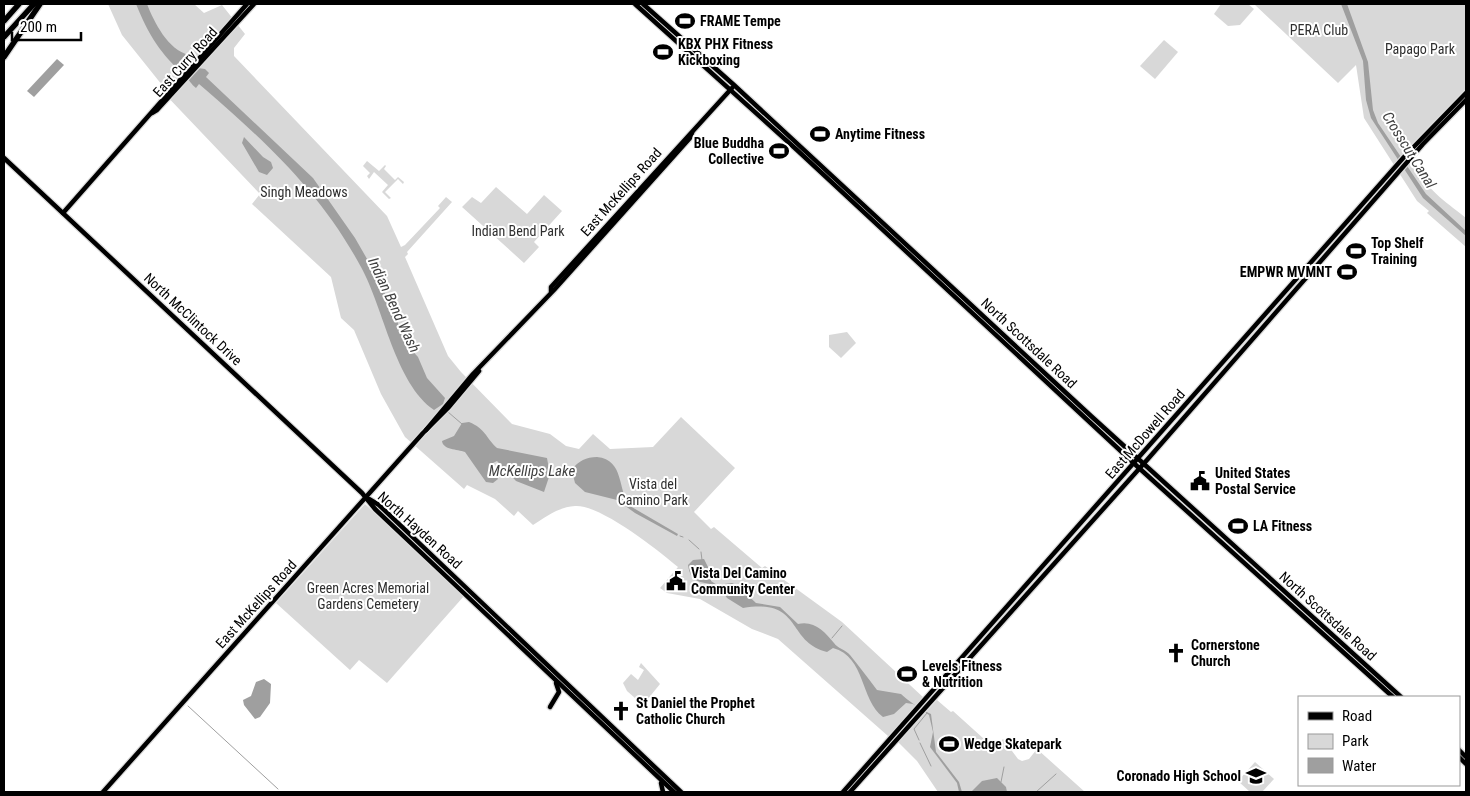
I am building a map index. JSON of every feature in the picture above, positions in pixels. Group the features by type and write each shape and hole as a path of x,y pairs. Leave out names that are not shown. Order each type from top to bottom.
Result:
{"highway":[{"path":"4,21 19,4"},
{"path":"4,37 34,4"},
{"path":"4,57 40,4"}],"main road":[{"name":"East Curry Road","path":"196,64 247,4"},
{"name":"East Curry Road","path":"63,212 183,78 254,4"},
{"name":"North Scottsdale Road","path":"635,4 733,87 1139,468 1392,696"},
{"name":"North Scottsdale Road","path":"643,4 1400,696"},
{"name":"East McKellips Road","path":"103,792 478,371 690,138 692,133 733,87"},
{"name":"East McDowell Road","path":"922,707 1139,468 1182,414 1436,123 1466,94"},
{"path":"1436,123 1456,110 1457,105 1466,94"},
{"name":"East McDowell Road","path":"1404,161 1466,100"},
{"name":"North McClintock Drive","path":"4,158 366,497"},
{"name":"East McDowell Road","path":"850,792 907,724 1139,459 1182,414"},
{"name":"North Hayden Road","path":"366,497 375,509 656,776 681,792"},
{"name":"North Hayden Road","path":"366,497 384,510 671,786 674,792"},
{"path":"550,707 559,691 551,676"},
{"name":"East McDowell Road","path":"843,792 907,724"},
{"path":"656,776 663,786 663,792"}],"green space":[{"path":"108,4 194,4 204,13 222,5 245,34 234,48 234,56 387,216 401,247 440,208 438,206 446,197 452,202 407,252 408,254 405,257 448,356 461,372 512,424 550,434 566,446 579,449 593,434 610,449 653,447 681,417 735,468 694,512 711,529 714,527 762,568 765,566 842,622 924,698 891,736 888,736 778,639 752,629 700,599 667,593 660,588 678,567 644,540 614,520 586,507 575,506 558,510 533,525 518,511 514,516 495,499 467,485 464,489 405,437 381,394 354,330 341,318 331,277 252,204 260,194 161,90 162,85 122,35"},
{"path":"1221,4 1248,4 1254,9 1240,25 1228,26 1214,14"},
{"path":"1254,4 1466,4 1466,89 1409,147 1415,157 1419,171 1428,185 1466,218 1466,247 1427,213 1429,211 1417,201 1364,118 1356,65 1338,83"},
{"path":"1164,40 1178,52 1155,79 1140,66"},
{"path":"367,161 379,171 385,165 384,169 395,180 398,177 404,182 403,184 398,179 385,192 391,198 389,199 382,192 388,185 374,172 369,179 367,176 370,173 363,166"},
{"name":"Indian Bend Park","path":"496,187 527,214 544,195 562,211 534,242 539,247 524,263 462,207 472,197 481,203"},
{"path":"847,332 856,343 841,358 829,347 829,335"},
{"name":"Green Acres Memorial Gardens Cemetery","path":"365,504 464,596 387,683 359,660 350,670 276,603"},
{"path":"641,663 660,684 643,705 627,691 623,683 631,674 638,680 644,670 639,667"},
{"path":"937,700 951,712 953,711 994,748 1003,739 1018,759 1022,761 1029,759 1037,749 1085,792 938,792 917,761 898,742"},
{"path":"1255,762 1274,779 1262,792 1250,792 1238,781"}],"water":[{"path":"136,4 147,4 158,27 168,41 181,52 189,55 198,68 205,69 209,73 206,77 313,178 355,238 378,278 408,346 418,357 427,378 445,398 443,404 434,410 421,398 409,382 361,267 329,216 272,150 199,84 196,88 194,87 169,60 151,35"},
{"path":"1341,4 1347,4 1368,62 1373,110 1378,123 1426,194 1466,231 1466,236 1423,198 1371,118 1366,100 1363,61"},
{"path":"57,59 64,65 34,97 27,91"},
{"path":"244,137 263,157 271,162 273,168 267,175 259,172 242,143"},
{"name":"McKellips Lake","path":"469,422 482,430 497,448 547,458 550,475 552,476 549,477 544,492 516,481 497,461 493,463 492,467 498,479 493,483 486,482 465,452 451,449 443,444 442,441 454,436 462,423"},
{"path":"597,457 606,459 616,470 630,506 678,534 677,536 635,513 617,500 585,492 575,483 572,471 563,470 556,474 563,469 572,469 586,459"},
{"path":"704,559 711,573 711,581 717,585 732,583 738,586 756,603 780,607 798,624 804,623 819,628 835,645 850,655 877,690 901,694 931,714 936,752 959,782 962,792 959,792 957,783 930,747 933,732 929,715 913,704 906,703 894,714 883,717 870,700 852,660 844,653 833,648 827,652 814,647 805,640 785,615 776,609 762,607 743,608 727,598 719,587 695,580 688,565 693,560"},
{"path":"264,679 271,684 270,703 260,717 255,719 244,705 243,700 251,696 256,682"},
{"path":"997,778 1006,787 1007,792 971,792 982,781"}],"waterway":[{"name":"Indian Bend Wash","path":"448,412 462,424"},
{"name":"Indian Bend Wash","path":"689,540 699,549"},
{"name":"Indian Bend Wash","path":"701,552 702,560"},
{"path":"832,638 842,626"},
{"path":"188,706 278,789"},
{"path":"919,740 914,729 927,713"},
{"path":"920,743 931,766"},
{"path":"1001,782 1004,767"},
{"path":"1036,792 1056,774"}],"place":[{"name":"FRAME Tempe","path":"685,21"},
{"name":"KBX PHX Fitness Kickboxing","path":"663,52"},
{"name":"Anytime Fitness","path":"820,134"},
{"name":"Blue Buddha Collective","path":"779,151"},
{"name":"Top Shelf Training","path":"1356,251"},
{"name":"EMPWR MVMNT","path":"1347,272"},
{"name":"United States Postal Service","path":"1200,481"},
{"name":"LA Fitness","path":"1238,526"},
{"name":"Vista Del Camino Community Center","path":"676,581"},
{"name":"Cornerstone Church","path":"1176,653"},
{"name":"Levels Fitness & Nutrition","path":"907,674"},
{"name":"St Daniel the Prophet Catholic Church","path":"621,711"},
{"name":"Wedge Skatepark","path":"949,744"},
{"name":"Coronado High School","path":"1256,776"}],"park label":[{"name":"PERA Club","path":"1319,30"},
{"name":"Papago Park","path":"1420,49"},
{"name":"Singh Meadows","path":"304,192"},
{"name":"Vista del Camino Park","path":"653,492"}],"water label":[{"name":"Crosscut Canal","path":"1409,150"}]}
